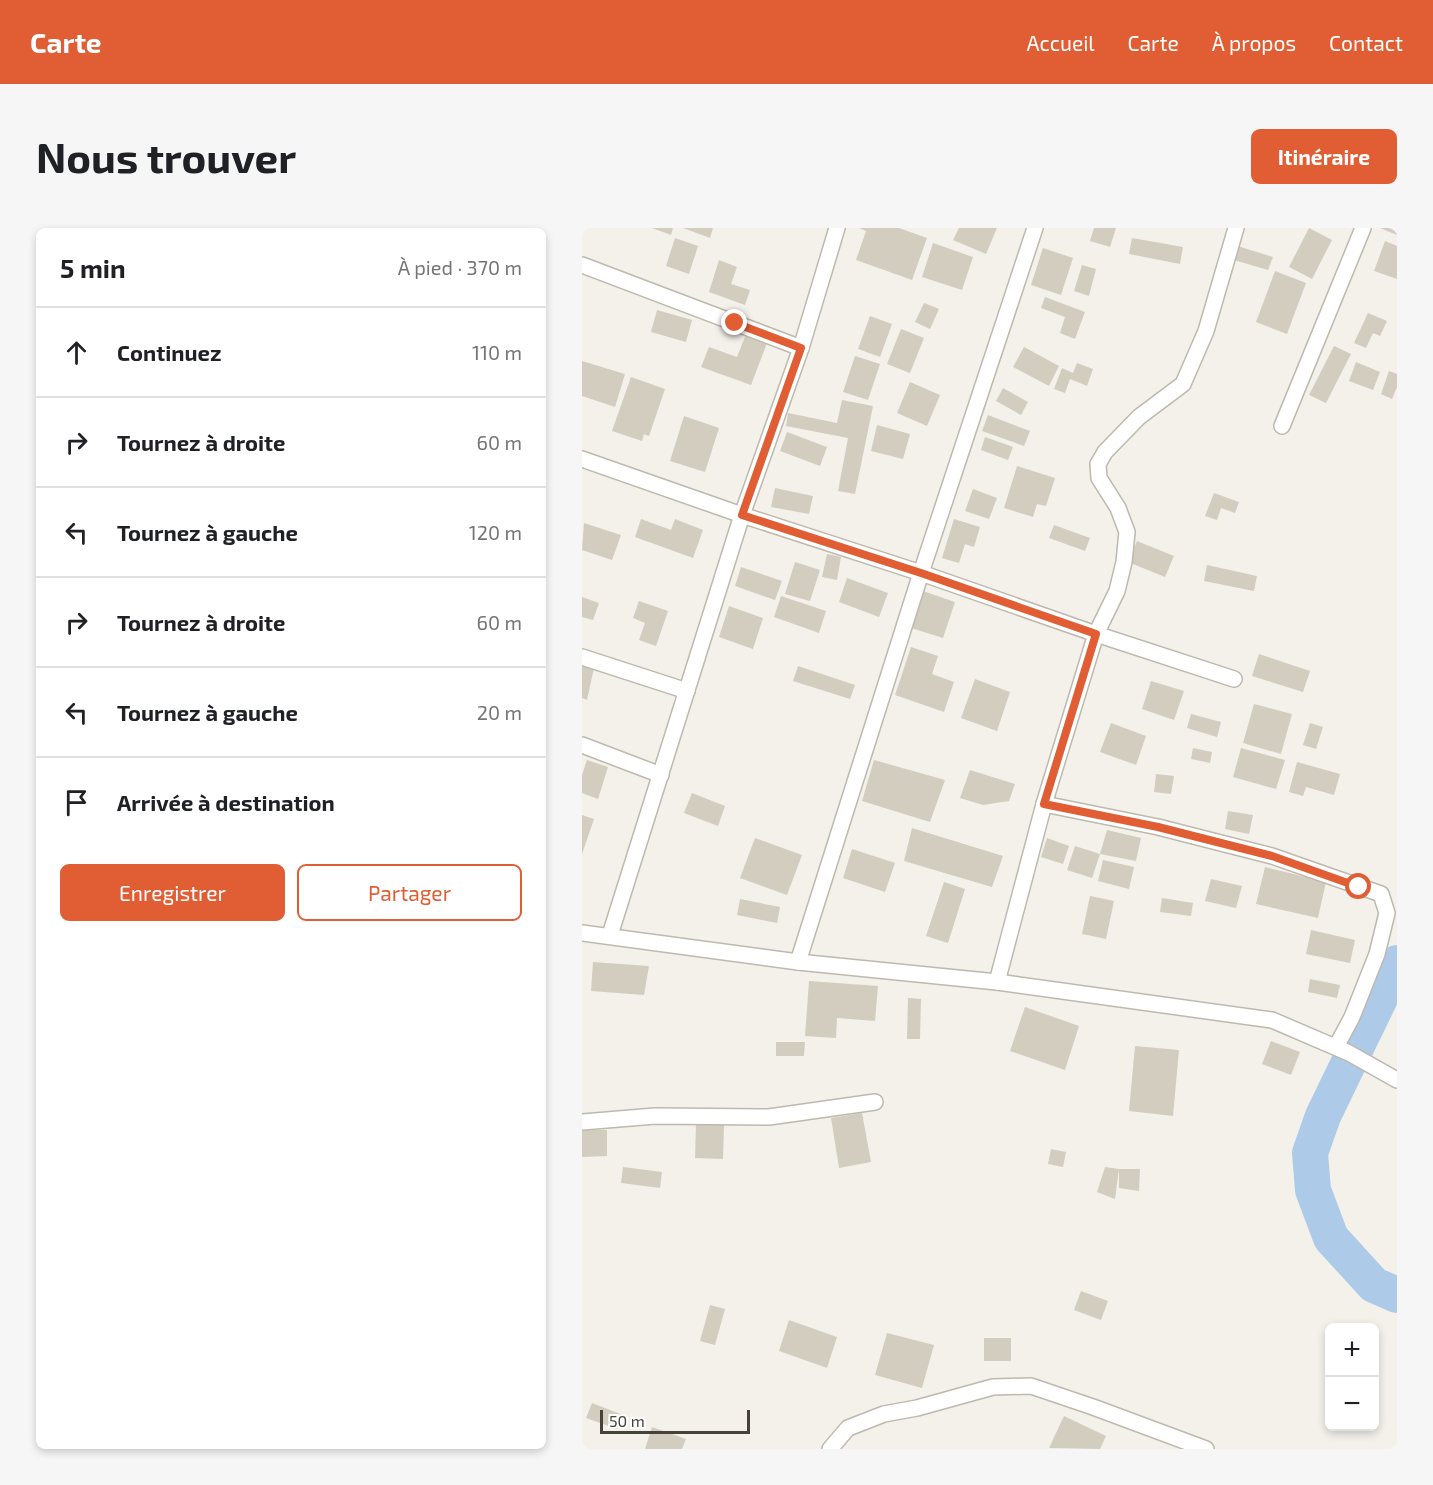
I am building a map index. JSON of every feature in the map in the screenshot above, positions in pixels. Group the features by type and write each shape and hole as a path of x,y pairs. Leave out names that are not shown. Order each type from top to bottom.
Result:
{"street":[{"path":"610,935 742,515 801,348 837,228"},
{"path":"798,962 921,573 1035,228"},
{"path":"997,982 1044,804 1096,634 1117,591 1124,562 1127,532 1118,508 1099,478 1098,465 1105,452 1139,417 1183,384 1206,331 1236,228"},
{"path":"1282,426 1363,228"},
{"path":"582,265 801,348"},
{"path":"582,459 742,515 1234,679"},
{"path":"582,657 687,691"},
{"path":"582,745 661,775"},
{"path":"1044,804 1158,827 1272,856 1381,894 1387,912 1377,954 1352,1017 1343,1050"},
{"path":"582,933 798,962 997,982 1272,1020 1343,1050 1397,1080"},
{"path":"582,1122 655,1116 769,1117 875,1102"},
{"path":"830,1449 848,1428 884,1414 917,1408 993,1387 1031,1386 1206,1449"}],"building":[{"path":"652,228 673,228 671,235"},
{"path":"683,228 713,228 710,238"},
{"path":"859,228 899,228 927,238 912,280 856,260 866,231"},
{"path":"959,228 997,228 986,254 953,240"},
{"path":"1094,228 1116,228 1110,247 1090,241"},
{"path":"1309,228 1332,240 1312,279 1289,267"},
{"path":"1380,228 1397,228 1397,235"},
{"path":"675,238 698,246 689,274 666,266"},
{"path":"1132,238 1183,247 1180,264 1129,254"},
{"path":"1385,241 1397,246 1397,279 1374,271"},
{"path":"933,243 973,257 962,290 922,277"},
{"path":"1231,244 1273,257 1268,270 1227,258"},
{"path":"1043,248 1073,258 1061,295 1031,285"},
{"path":"719,260 737,267 731,284 750,290 745,305 709,292"},
{"path":"1082,265 1096,269 1089,296 1074,291"},
{"path":"1275,271 1306,283 1287,334 1256,322"},
{"path":"1045,297 1085,312 1075,339 1060,333 1065,317 1041,308"},
{"path":"924,303 939,309 930,329 915,322"},
{"path":"657,310 692,320 686,342 651,332"},
{"path":"1368,313 1387,321 1380,336 1373,333 1366,348 1354,343"},
{"path":"870,316 892,324 880,357 858,349"},
{"path":"901,329 924,338 910,373 887,364"},
{"path":"746,334 767,343 751,385 701,367 709,347 737,357"},
{"path":"1334,346 1351,354 1326,403 1309,395"},
{"path":"1024,347 1059,366 1049,386 1013,367"},
{"path":"855,356 880,364 868,400 843,392"},
{"path":"582,361 625,374 615,407 582,396"},
{"path":"1356,362 1380,372 1373,390 1349,381"},
{"path":"1077,363 1093,369 1087,386 1070,379 1065,393 1054,389 1062,368 1073,373"},
{"path":"1389,371 1397,374 1397,387 1392,399 1381,394"},
{"path":"631,377 665,389 649,436 644,434 642,441 612,431"},
{"path":"910,382 940,395 927,426 897,413"},
{"path":"1003,388 1028,402 1021,415 996,401"},
{"path":"842,400 873,406 855,494 838,491 848,438 786,426 788,413 837,423"},
{"path":"988,415 1030,431 1024,446 982,431"},
{"path":"684,416 719,428 705,472 670,461"},
{"path":"877,425 910,434 903,459 871,451"},
{"path":"787,432 827,447 820,466 780,451"},
{"path":"985,437 1013,447 1008,460 981,450"},
{"path":"1017,466 1055,478 1046,506 1037,504 1033,517 1004,508"},
{"path":"775,488 813,496 809,514 771,507"},
{"path":"973,489 997,498 989,519 965,511"},
{"path":"1214,493 1239,502 1235,513 1221,508 1217,520 1205,516"},
{"path":"641,519 671,530 675,519 703,530 693,558 635,537"},
{"path":"954,519 980,527 974,547 965,544 959,563 942,558"},
{"path":"584,523 621,535 612,560 582,550"},
{"path":"1054,525 1090,538 1085,551 1049,538"},
{"path":"1137,541 1174,556 1165,577 1128,562"},
{"path":"827,554 841,557 837,580 822,577"},
{"path":"795,562 820,570 810,601 785,594"},
{"path":"1207,565 1257,576 1254,591 1204,581"},
{"path":"741,567 782,581 775,600 735,586"},
{"path":"847,578 888,593 879,617 839,602"},
{"path":"920,590 955,602 943,638 908,627"},
{"path":"781,596 826,611 819,633 774,617"},
{"path":"582,597 599,603 593,620 582,617"},
{"path":"639,601 668,611 656,646 639,640 645,623 633,618"},
{"path":"729,606 763,618 753,649 719,637"},
{"path":"911,647 938,656 932,674 954,682 944,712 895,695"},
{"path":"1259,654 1310,671 1303,692 1252,676"},
{"path":"582,664 594,668 587,700 582,698"},
{"path":"798,666 855,685 850,699 793,681"},
{"path":"975,679 1010,692 997,731 961,718"},
{"path":"1151,681 1184,691 1174,720 1142,709"},
{"path":"1254,704 1292,714 1281,754 1243,743"},
{"path":"1191,714 1221,722 1217,737 1187,728"},
{"path":"1111,723 1146,736 1136,765 1100,752"},
{"path":"1310,723 1323,727 1316,749 1303,745"},
{"path":"1193,748 1212,752 1210,763 1191,759"},
{"path":"1241,748 1285,760 1276,789 1233,777"},
{"path":"587,760 608,767 598,799 582,793 582,775"},
{"path":"874,760 945,780 930,822 862,801"},
{"path":"1297,762 1340,774 1334,795 1306,787 1303,796 1289,792"},
{"path":"970,770 1015,784 1009,801 983,805 960,798"},
{"path":"1156,774 1174,776 1171,794 1154,792"},
{"path":"692,793 725,806 718,826 684,813"},
{"path":"1228,811 1253,815 1249,834 1225,829"},
{"path":"582,815 594,819 582,854"},
{"path":"912,828 1003,856 992,887 904,861"},
{"path":"1107,830 1141,838 1136,861 1100,854"},
{"path":"755,838 802,855 787,895 740,878"},
{"path":"1047,838 1069,846 1063,864 1041,857"},
{"path":"1075,846 1100,854 1092,878 1067,870"},
{"path":"852,849 895,863 885,892 843,878"},
{"path":"1103,860 1134,867 1129,889 1098,881"},
{"path":"1265,867 1326,882 1318,918 1256,904"},
{"path":"1211,879 1242,886 1236,908 1205,901"},
{"path":"944,882 965,889 948,943 926,936"},
{"path":"1090,896 1114,901 1106,939 1082,934"},
{"path":"1162,898 1193,903 1191,916 1160,912"},
{"path":"740,899 780,907 777,923 737,915"},
{"path":"1311,930 1355,940 1350,963 1306,954"},
{"path":"593,962 649,966 644,995 591,991"},
{"path":"1310,979 1340,985 1337,998 1308,992"},
{"path":"809,981 878,986 875,1021 837,1018 836,1038 805,1036"},
{"path":"908,998 921,999 920,1039 907,1039"},
{"path":"1025,1007 1079,1026 1065,1070 1010,1051"},
{"path":"1271,1041 1300,1052 1291,1075 1262,1064"},
{"path":"776,1042 805,1042 804,1056 776,1056"},
{"path":"1135,1046 1179,1050 1173,1116 1129,1111"},
{"path":"862,1113 871,1162 839,1168 831,1118"},
{"path":"696,1123 724,1124 723,1159 695,1158"},
{"path":"582,1130 607,1130 607,1156 582,1157"},
{"path":"1051,1149 1066,1152 1063,1167 1048,1164"},
{"path":"623,1167 662,1172 660,1188 621,1183"},
{"path":"1105,1167 1119,1169 1115,1199 1097,1192"},
{"path":"1119,1169 1140,1169 1139,1191 1119,1188"},
{"path":"1081,1291 1108,1301 1101,1320 1074,1310"},
{"path":"710,1305 725,1309 715,1345 700,1341"},
{"path":"789,1320 837,1337 827,1368 779,1351"},
{"path":"887,1333 934,1345 922,1388 875,1375"},
{"path":"984,1338 1011,1338 1011,1361 984,1361"},
{"path":"592,1403 623,1415 617,1429 586,1418"},
{"path":"1064,1416 1106,1436 1100,1449 1049,1448"},
{"path":"652,1427 686,1439 682,1449 645,1449"}],"waterway":[{"path":"1397,963 1323,1116 1310,1153 1313,1190 1331,1238 1374,1285 1397,1295"}],"route":[{"path":"735,323 801,348 742,515 921,573 1096,634 1044,804 1158,827 1272,856 1359,887"}]}
